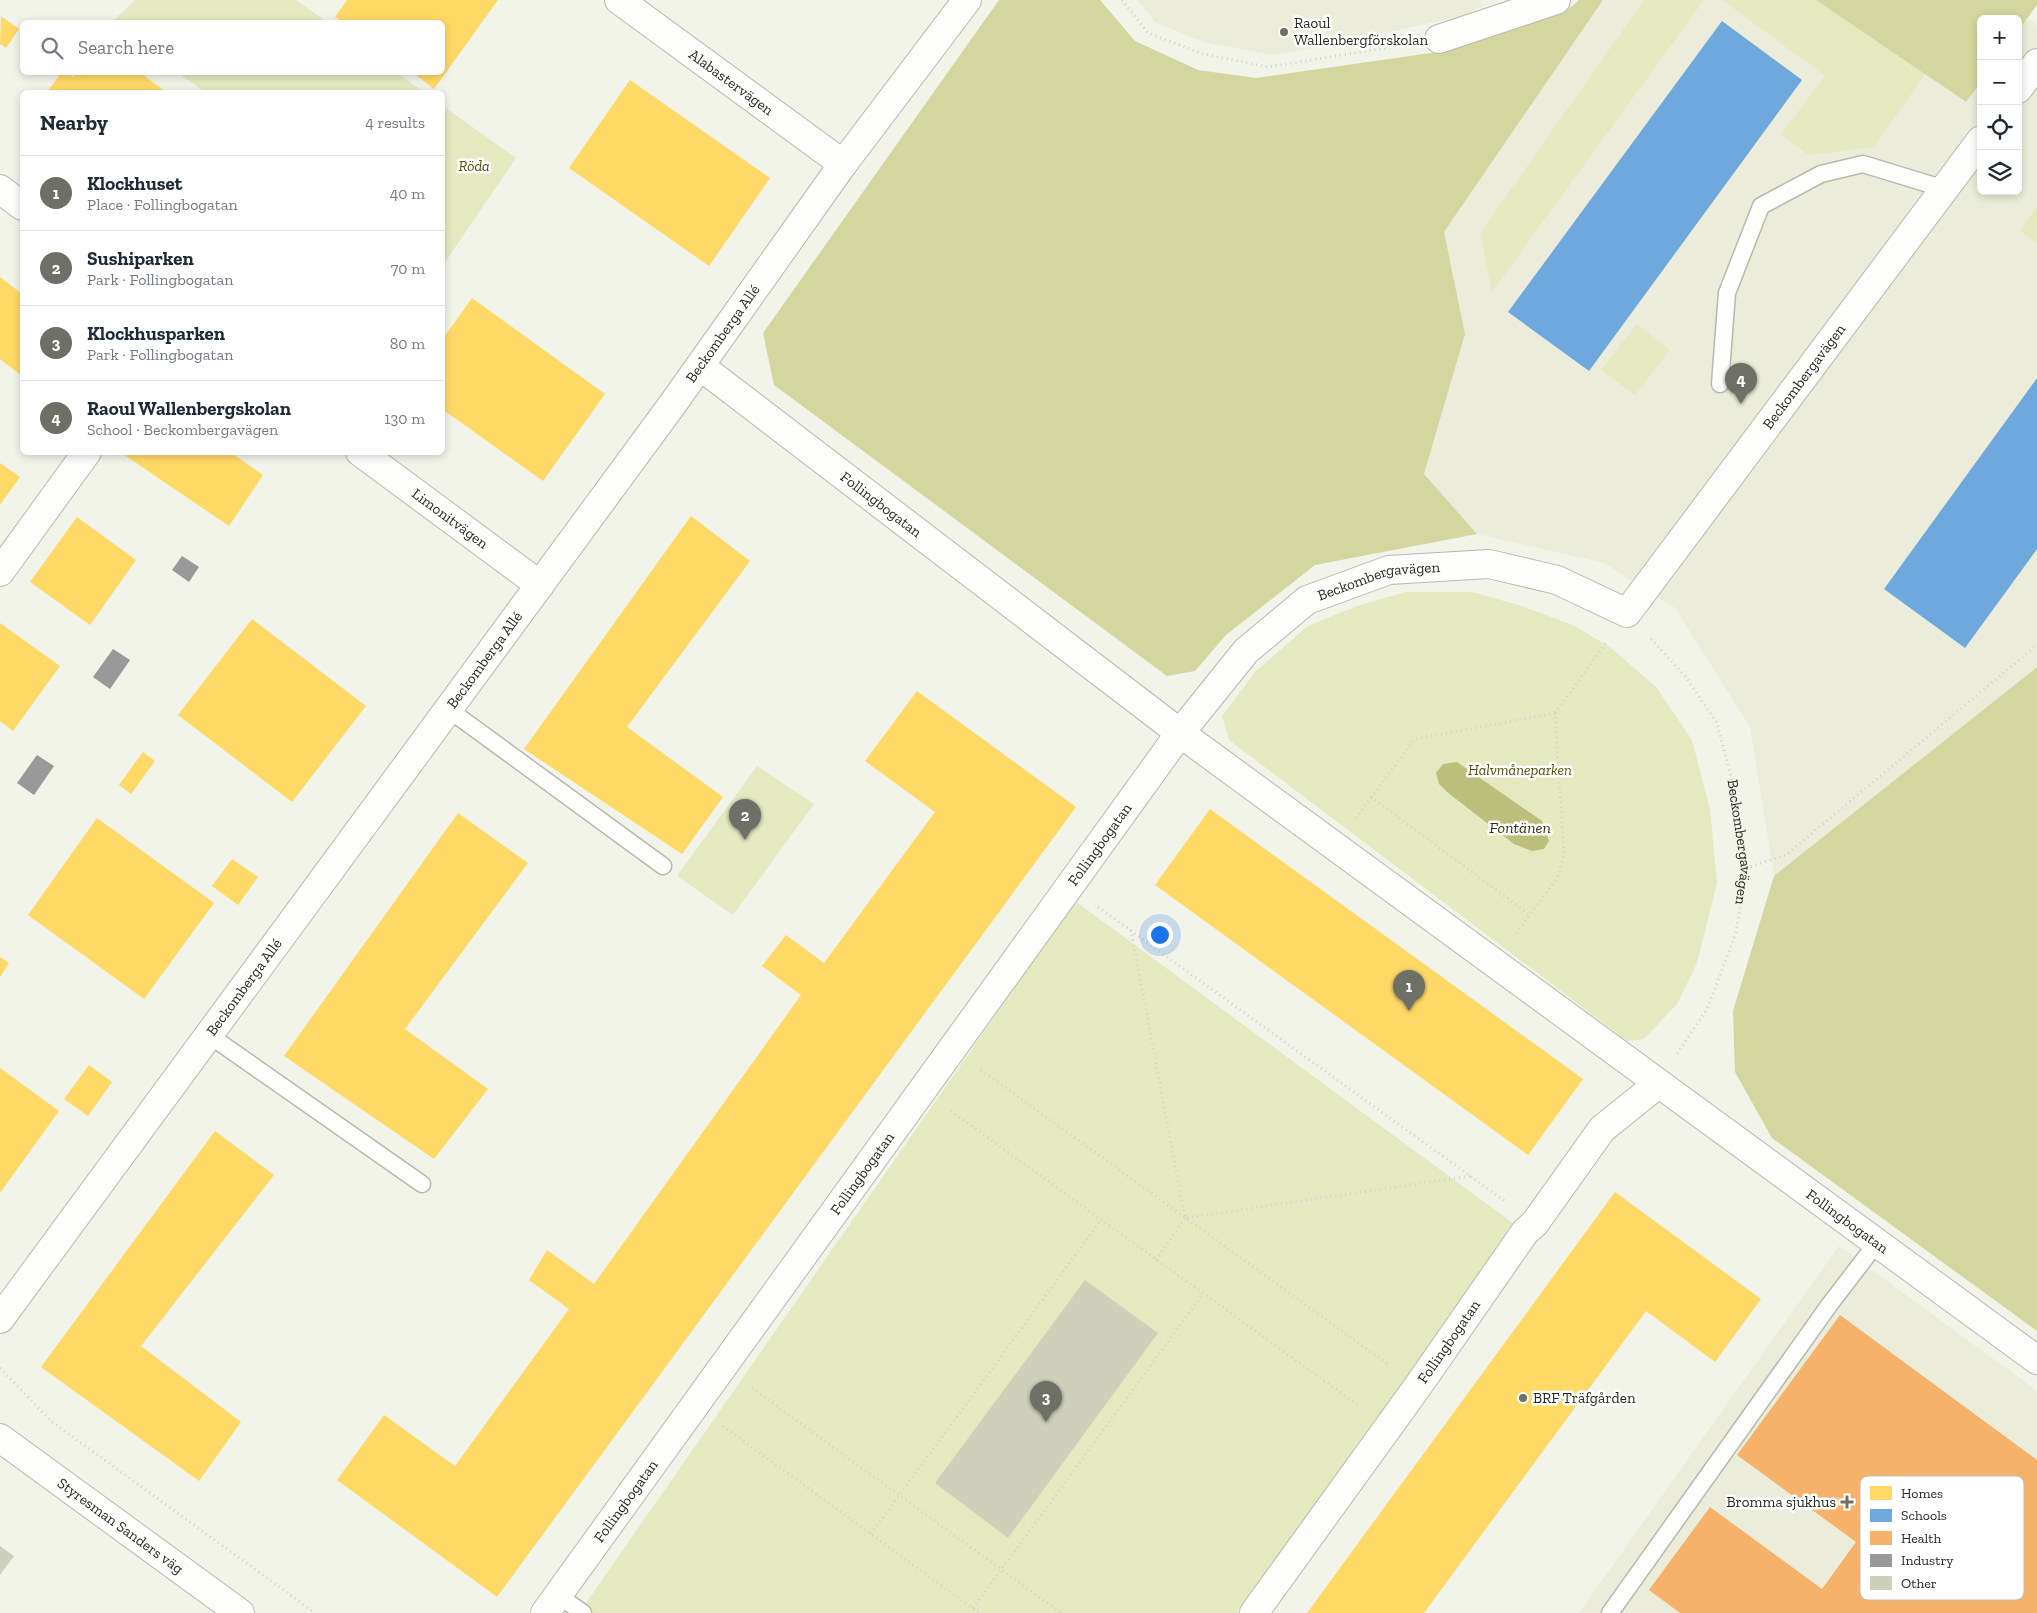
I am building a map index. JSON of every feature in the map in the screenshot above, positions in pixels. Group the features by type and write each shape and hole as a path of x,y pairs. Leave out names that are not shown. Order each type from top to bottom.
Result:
{"street":[{"name":"Alabastervägen","path":"619,0 843,164"},
{"name":"Beckomberga Allé","path":"0,1319 700,366 843,164 967,0"},
{"path":"1439,39 1556,0"},
{"path":"2022,84 2037,63"},
{"name":"Beckombergavägen","path":"1180,733 1246,651 1307,600 1389,570 1489,564 1557,580 1627,613 1977,145"},
{"path":"0,190 20,205"},
{"name":"Follingbogatan","path":"700,366 1180,733 2037,1360"},
{"path":"0,572 85,455"},
{"name":"Limonitvägen","path":"364,455 540,585"},
{"name":"Follingbogatan","path":"551,1604 1180,733"},
{"name":"Follingbogatan","path":"1254,1613 1418,1386 1525,1232 1535,1223 1602,1129 1658,1084"},
{"name":"Styresman Sanders väg","path":"0,1438 240,1613"}],"lane":[{"path":"1720,384 1728,293 1761,206 1821,174 1863,164 1945,189"},
{"path":"448,709 663,866"},
{"path":"209,1034 422,1184"},
{"path":"1611,1613 1824,1312 1876,1244"},
{"path":"551,1604 583,1613"}],"path":[{"path":"1122,0 1148,33 1203,54 1268,67 1439,39"},
{"path":"1555,713 1415,739 1371,797 1530,915 1559,875 1564,854 1555,713 1627,613"},
{"name":"Beckombergavägen","path":"1627,613 1685,676 1717,723 1733,784 1746,868 1736,933 1707,1008 1658,1084"},
{"path":"1746,868 1786,855 2037,644"},
{"path":"1070,886 1535,1223"},
{"path":"1131,930 1185,1218 1156,1260"},
{"path":"952,1049 1418,1386"},
{"path":"922,1090 1388,1427"},
{"path":"1185,1218 1470,1176"},
{"path":"871,1534 1101,1220"},
{"path":"973,1608 1203,1294"},
{"path":"723,1366 1061,1613"},
{"path":"0,1368 51,1421 315,1613"},
{"path":"695,1405 979,1613"}],"shaded area":[{"path":"999,0 1100,0 1135,41 1198,70 1256,78 1438,52 1566,11 1579,0 1603,0 1444,232 1465,334 1424,474 1477,534 1315,565 1226,635 1195,671 1167,676 774,385 763,333"},
{"name":"Raoul Wallenbergförskolan","path":"1138,0 1480,0 1482,6 1466,15 1325,46 1272,55 1204,42 1155,22"},
{"path":"1603,0 1816,0 1965,102 1977,87 1977,195 2022,195 2022,26 2028,18 2037,26 2037,667 1774,876 1750,727 1675,608 1604,563 1477,534 1424,474 1465,334 1444,232"},
{"path":"1816,0 2037,0 2037,5 2022,26 2022,15 1977,15 1977,87 1966,102"},
{"path":"2037,667 2037,1331 1772,1138 1735,1072 1733,1011 1774,876"},
{"name":"Bromma sjukhus","path":"1839,1246 2037,1391 2037,1613 1579,1613"}],"green space":[{"path":"135,0 296,0 324,20 114,20"},
{"path":"1644,0 1704,0 1492,292 1480,233"},
{"path":"1722,0 1903,0 1952,36 1874,147 1808,155 1781,134 1825,76"},
{"path":"181,75 400,75 421,90 202,90"},
{"name":"Röda","path":"445,107 516,158 445,262"},
{"path":"2037,207 2037,244 2019,230"},
{"path":"1637,324 1670,350 1635,395 1601,370"},
{"name":"Halvmåneparken","path":"1405,592 1472,592 1522,606 1575,626 1611,648 1656,687 1692,740 1710,809 1717,883 1697,963 1677,1004 1644,1039 1627,1041 1229,740 1222,716 1255,672 1308,626 1357,606"},
{"path":"757,766 814,804 733,915 677,876"},
{"path":"1075,901 1525,1232 1237,1613 579,1613"}],"water":[{"name":"Fontänen","path":"1457,762 1542,821 1549,841 1544,849 1532,851 1514,844 1439,784 1436,773 1443,764"}],"building: Homes":[{"path":"347,0 498,0 445,74 445,20 340,20 335,17"},
{"path":"1,16 19,29 6,48 0,44"},
{"path":"60,75 71,75 73,77 74,75 143,75 163,90 48,90"},
{"path":"416,75 444,75 434,89"},
{"path":"630,80 770,178 709,266 569,168"},
{"path":"0,277 20,292 20,374 0,359"},
{"path":"472,298 605,394 543,481 445,411 445,336"},
{"path":"124,455 234,455 263,475 229,526"},
{"path":"0,463 20,477 0,505"},
{"path":"691,516 750,561 627,727 723,797 682,854 524,749"},
{"path":"77,517 136,560 90,625 30,582"},
{"path":"252,619 366,706 292,802 178,715"},
{"path":"0,623 60,666 13,731 0,721"},
{"path":"917,691 1076,807 497,1597 337,1480 384,1415 455,1466 569,1309 529,1280 547,1250 594,1284 801,995 762,966 786,935 824,963 935,812 865,761"},
{"path":"143,752 155,761 131,794 119,785"},
{"path":"1210,809 1583,1079 1528,1155 1155,885"},
{"path":"458,813 528,863 405,1029 488,1089 434,1159 284,1056"},
{"path":"97,818 214,903 144,999 28,915"},
{"path":"232,859 258,877 238,905 212,886"},
{"path":"0,957 9,963 0,977"},
{"path":"89,1065 112,1082 88,1116 64,1099"},
{"path":"0,1068 59,1111 0,1193"},
{"path":"215,1131 274,1175 141,1346 241,1422 199,1481 41,1367"},
{"name":"BRF Träfgården","path":"1615,1192 1761,1299 1715,1362 1646,1311 1424,1613 1307,1613"}],"building: Schools":[{"path":"1722,21 1802,80 1589,371 1508,312"},
{"path":"2037,378 2037,549 1965,648 1884,589"}],"building: Health":[{"path":"1840,1315 2037,1460 2037,1613 1680,1613 1649,1590 1710,1507 1822,1589 1856,1542 1737,1455"}],"building: Industry":[{"path":"182,556 199,567 189,582 172,570"},
{"path":"113,649 130,660 110,689 93,677"},
{"path":"37,755 54,766 34,795 17,783"}],"building: Other":[{"path":"1085,1280 1158,1333 1008,1538 935,1483"},
{"path":"0,1546 14,1556 0,1575"}],"place":[{"name":"Raoul Wallenbergförskolan","path":"1284,32"},
{"name":"Raoul Wallenbergskolan","path":"1741,404"},
{"name":"Sushiparken","path":"745,840"},
{"name":"Klockhuset","path":"1409,1011"},
{"name":"BRF Träfgården","path":"1523,1398"},
{"name":"Klockhusparken","path":"1046,1422"},
{"name":"Bromma sjukhus","path":"1847,1502"}]}
